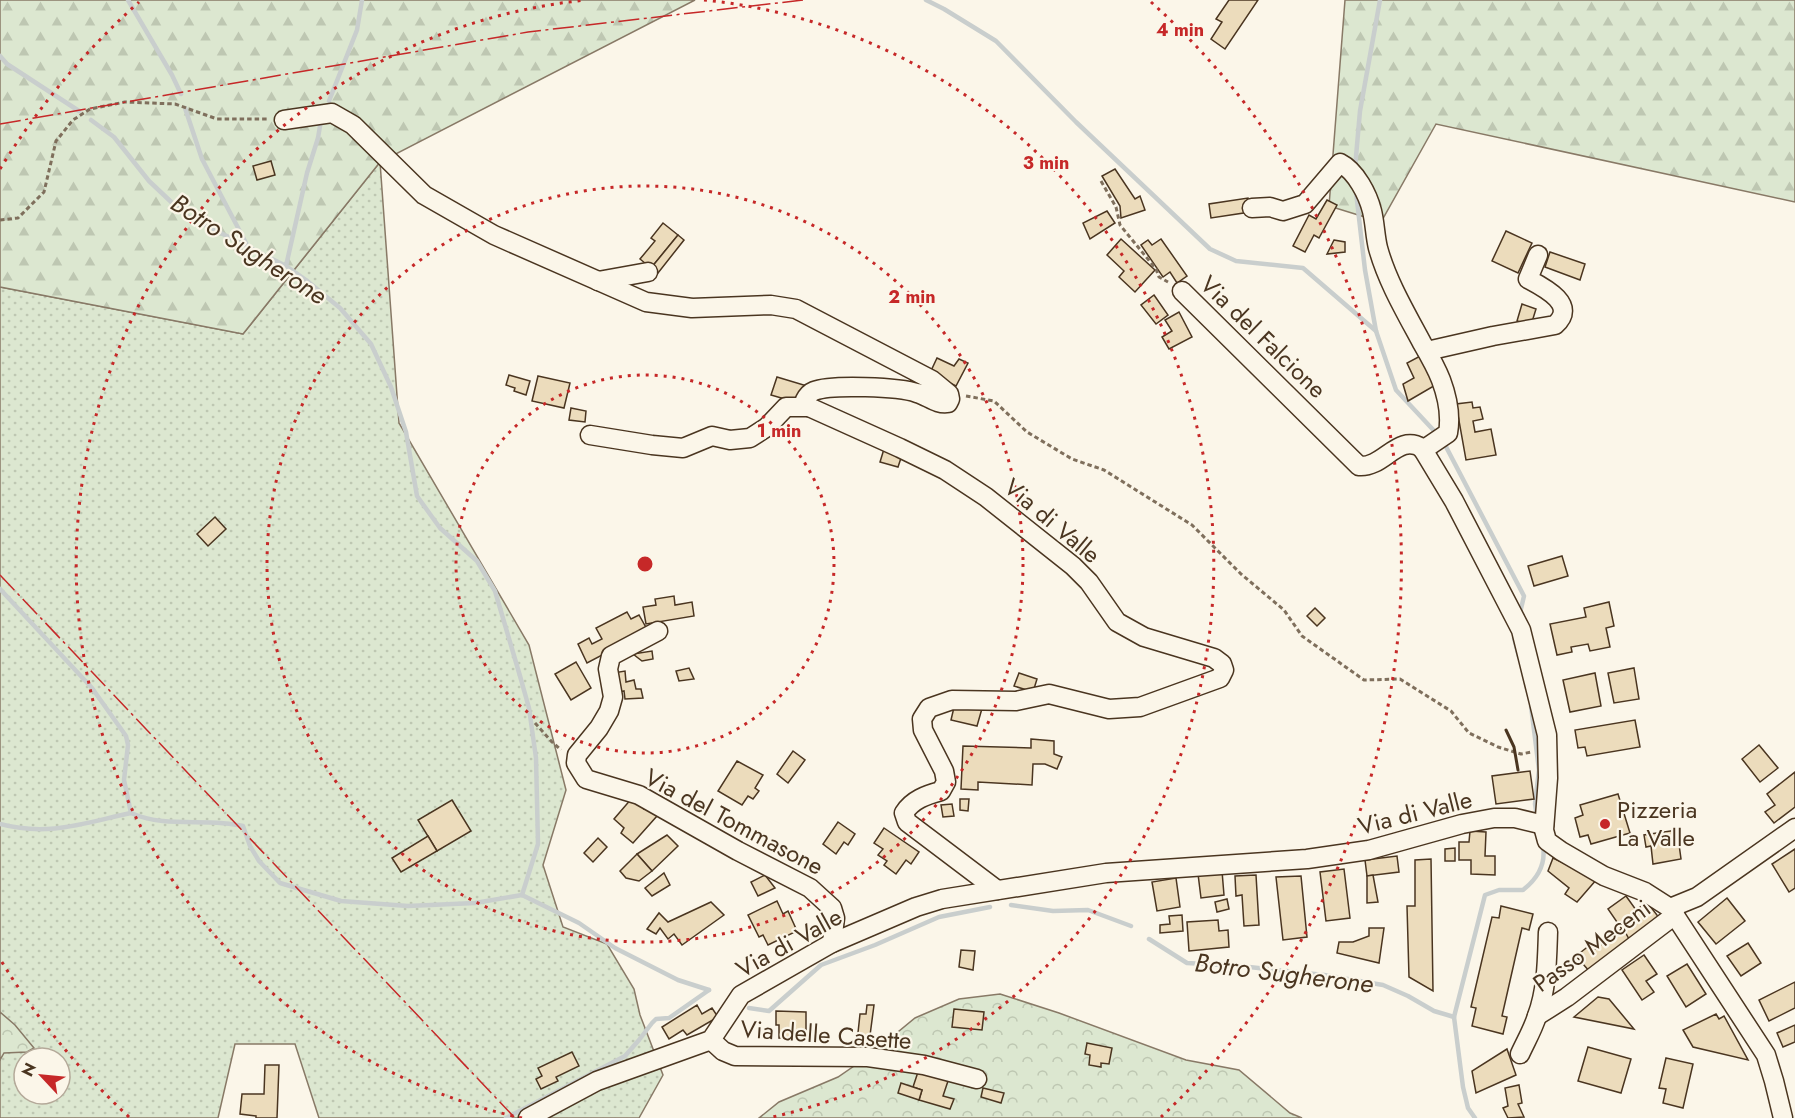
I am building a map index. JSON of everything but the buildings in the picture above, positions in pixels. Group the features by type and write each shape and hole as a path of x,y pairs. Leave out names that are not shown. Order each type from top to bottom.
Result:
{"street":[{"path":"284,120 332,113 353,125 424,195 494,235 646,302 692,308 771,305 796,309 932,380 949,394 950,399 945,405 904,390 831,388 816,390 808,394 805,400 809,407 786,407 767,427 750,438 730,440 712,436 683,448 590,435"},
{"path":"1252,208 1270,207 1283,211 1298,208 1305,204 1340,163 1346,166 1363,190 1371,209 1378,248 1441,379 1446,398 1450,422 1448,433 1427,448 1521,630 1548,745 1548,778 1537,823 1547,841 1556,849 1604,876 1645,892 1672,912 1766,1055 1783,1118"},
{"path":"1427,351 1555,325 1562,319 1563,309 1560,300 1528,279 1538,255"},
{"path":"598,281 648,272"},
{"name":"Via del Falcione","path":"1182,291 1359,465 1368,467 1408,444 1427,448"},
{"name":"Via di Valle","path":"809,407 945,470 986,497 1073,566 1089,582 1117,622 1144,637 1200,653 1222,664 1224,670 1220,678 1140,707 1109,709 1049,694 1016,701 952,700 929,708 922,719 923,730 944,771 946,782 941,791 923,796 908,807 904,813 907,822 997,890"},
{"path":"576,763 577,755 598,728 611,704 613,697 608,669 611,656 658,631"},
{"name":"Via del Tommasone","path":"576,763 586,779 639,795 738,851 810,888 832,908 835,918 832,943"},
{"name":"Via di Valle","path":"711,1040 741,995 832,943 916,907 942,899 1106,873 1307,859 1369,850 1480,820 1506,818 1537,823"},
{"name":"Passo Meceni","path":"1538,1016 1567,997 1672,912 1795,828"},
{"name":"Passo Meceni","path":"1520,1054 1538,1016 1546,981 1548,932"},
{"path":"528,1118 597,1081 711,1040"},
{"name":"Via delle Casette","path":"711,1040 723,1051 735,1056 868,1057 924,1065 977,1079"}],"path":[{"path":"0,220 18,218 44,192 56,141 72,120 90,109 125,102 175,104 217,119 284,120"},
{"name":"Via del Falcione","path":"1101,181 1116,207 1120,225 1156,269 1159,277 1182,291"},
{"path":"949,394 994,401 1027,432 1072,459 1112,475 1192,525 1240,574 1284,610 1302,636 1364,680 1400,679 1451,711 1469,733 1498,747 1521,754 1534,751"},
{"path":"535,723 576,763"}],"green space":[{"path":"0,0 695,0 380,162 243,334 0,287"},
{"path":"1345,0 1795,0 1795,202 1436,124 1381,222 1329,206"},
{"path":"380,162 399,423 529,645 566,790 543,865 563,927 607,944 634,989 640,1015 663,1075 639,1118 319,1118 295,1044 235,1044 218,1118 0,1118 0,287 243,334"},
{"path":"1000,994 1059,1013 1186,1060 1239,1070 1290,1113 1302,1118 759,1118 779,1102 838,1077 870,1055 915,1018 959,999"},
{"path":"0,1012 15,1025 32,1046 12,1046 12,1053 4,1053 0,1060"}],"waterway":[{"path":"128,0 181,94"},
{"path":"329,101 357,30 362,0"},
{"path":"926,0 996,41 1076,122 1210,249 1236,261 1303,268 1376,331"},
{"path":"1355,168 1360,111 1380,0"},
{"name":"Botro Sugherone","path":"0,56 7,64 79,111"},
{"path":"185,108 202,159 247,245"},
{"name":"Botro Sugherone","path":"91,120 114,137 149,181 185,215 286,266 340,308 371,344 391,387 406,432 417,496 440,528 477,561 495,591 529,708 536,758 538,844 522,895"},
{"path":"286,266 321,120"},
{"path":"1356,192 1365,270 1376,331 1396,390 1438,435"},
{"path":"1443,441 1524,596 1520,613"},
{"path":"0,589 92,688 126,736 128,745 124,780 131,813"},
{"path":"1515,633 1514,638 1519,657"},
{"path":"1531,706 1539,770 1535,804 1537,817"},
{"path":"0,824 17,828 50,829 131,813 159,821 215,822 243,826 250,846 259,861 280,883 341,901 408,906 475,903 522,895"},
{"path":"1475,1118 1468,1108 1463,1087 1454,1017 1485,895 1499,890 1523,890 1542,865 1543,846"},
{"name":"Botro Sugherone","path":"522,895 579,923 615,948 678,980 709,990"},
{"name":"Botro Sugherone","path":"1011,905 1053,911 1088,910 1131,926"},
{"name":"Botro Sugherone","path":"749,1008 769,1011 821,965 875,945 939,917 990,907"},
{"name":"Botro Sugherone","path":"1149,939 1187,963 1324,975 1383,985 1434,1011 1454,1017"},
{"path":"506,1118 625,1056 656,1019 669,1018 709,990"}],"wall":[{"path":"1506,730 1514,747 1518,770"}],"power":[{"path":"0,124 528,32 803,0"},
{"path":"0,575 515,1118"}],"place":[{"name":"Pizzeria La Valle","path":"1605,824"}]}
